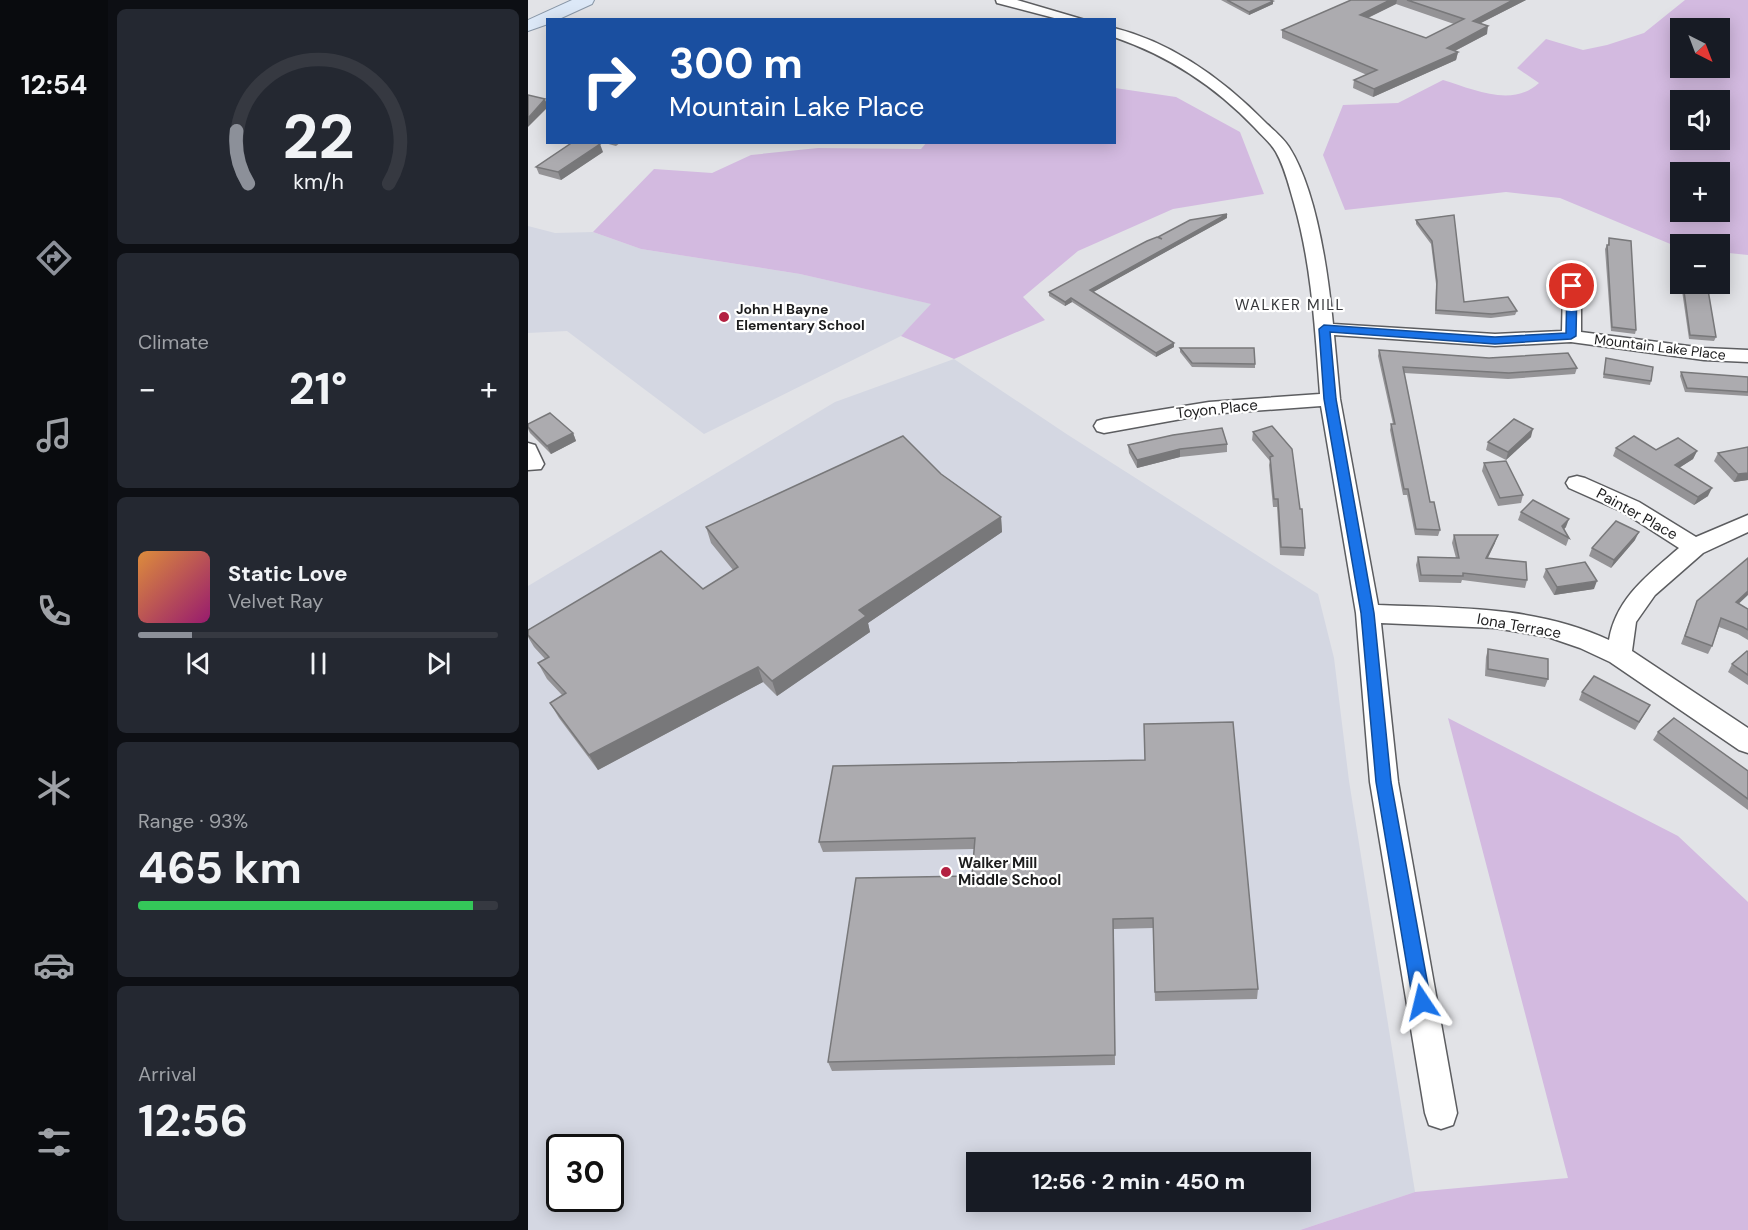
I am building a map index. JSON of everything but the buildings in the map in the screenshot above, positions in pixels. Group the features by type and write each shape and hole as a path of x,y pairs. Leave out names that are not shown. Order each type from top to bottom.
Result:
{"main road":[{"path":"528,26 586,0"}],"street":[{"path":"1002,0 1071,18"},
{"path":"1116,33 1172,56 1219,86 1249,111 1282,148 1294,173 1310,229 1320,284 1330,399 1368,613 1384,782 1441,1113"},
{"path":"1571,336 1572,286"},
{"name":"Mountain Lake Place","path":"1324,329 1495,340 1571,336 1704,354 1748,356"},
{"name":"Toyon Place","path":"1104,426 1209,408 1330,399"},
{"name":"Painter Place","path":"1577,483 1631,507 1695,547"},
{"path":"1619,655 1624,622 1634,605 1660,577 1695,547 1748,523"},
{"name":"Iona Terrace","path":"1368,613 1495,619 1549,628 1589,641 1619,655 1748,742"}],"shaded area":[{"path":"1685,0 1748,0 1748,255 1730,253 1730,234 1670,234 1670,244 1560,198 1506,192 1345,210 1323,155 1343,105 1398,103 1443,80 1492,94 1517,94 1539,83 1517,68 1546,39 1583,50 1644,33"},
{"path":"1116,88 1176,97 1240,132 1264,194 1173,209 1078,251 1023,297 1045,320 954,359 901,336 931,304 800,274 641,249 593,232 654,169 712,173 751,155 818,148 921,149 925,144 1116,144"},
{"name":"John H Bayne Elementary School","path":"528,226 555,233 593,232 641,249 800,274 932,304 901,336 704,434 567,331 528,333"},
{"name":"Walker Mill Middle School","path":"954,359 1068,435 1318,594 1334,658 1349,781 1415,1192 1300,1230 528,1230 528,586 835,402"},
{"path":"1448,718 1678,836 1748,902 1748,1230 1300,1230 1415,1192 1568,1178"}],"place":[{"name":"John H Bayne Elementary School","path":"724,317"},
{"name":"Walker Mill Middle School","path":"946,872"}],"district":[{"name":"WALKER MILL","path":"1290,305"}],"route":[{"path":"1422,1002 1384,782 1368,613 1330,399 1324,329 1495,340 1571,336 1572,286"}]}
